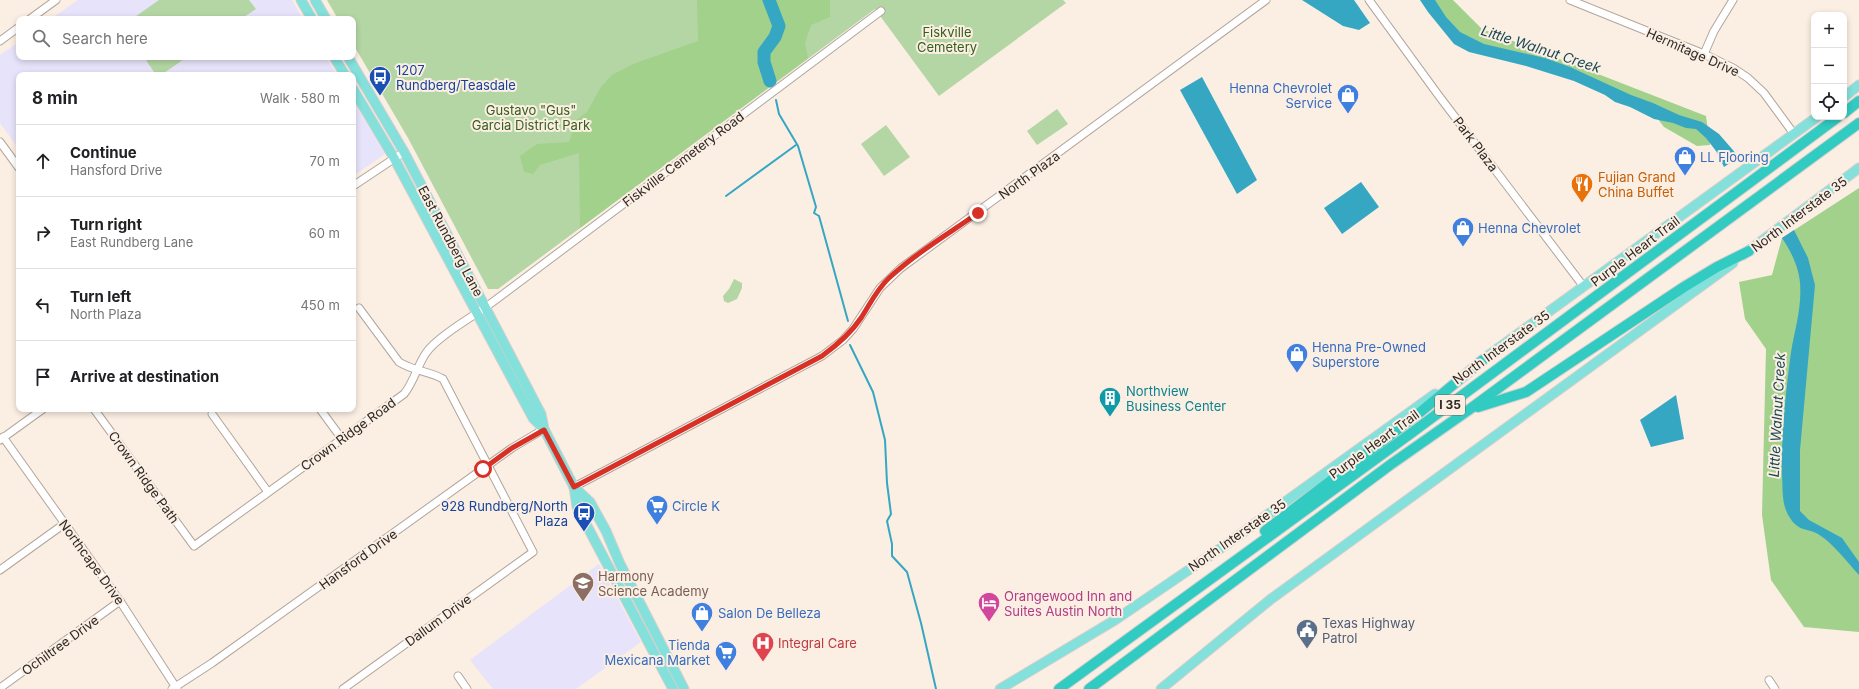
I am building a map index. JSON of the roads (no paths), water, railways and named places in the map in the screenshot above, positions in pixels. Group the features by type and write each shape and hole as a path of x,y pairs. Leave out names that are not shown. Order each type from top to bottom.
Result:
{"highway":[{"path":"1847,111 1859,102"},
{"name":"Purple Heart Trail","path":"1060,689 1236,559 1410,434 1834,120"},
{"name":"Purple Heart Trail","path":"1089,689 1390,465 1470,409 1859,123"},
{"path":"1470,409 1526,392 1684,287 1717,267 1749,251"},
{"path":"1236,559 1268,528 1418,414 1483,360"}],"main road":[{"path":"301,0 310,16"},
{"path":"315,0 324,16"},
{"path":"336,60 343,72"},
{"name":"East Rundberg Lane","path":"350,60 404,152 542,414 544,430"},
{"path":"1847,95 1859,85"},
{"path":"363,107 369,92"},
{"name":"East Rundberg Lane","path":"356,94 394,158 533,418 544,430 574,487 590,502 606,531 620,564 684,689"},
{"name":"North Interstate 35","path":"1000,689 1115,620 1217,550 1483,360 1813,120"},
{"name":"North Interstate 35","path":"1161,689 1271,599 1749,251 1859,168"},
{"name":"East Rundberg Lane","path":"574,487 577,507 673,689"}],"street":[{"path":"34,16 56,0"},
{"name":"North Plaza","path":"574,487 822,356 853,330 880,288 901,268 1266,0"},
{"name":"Park Plaza","path":"1369,0 1439,96 1584,287"},
{"name":"Hermitage Drive","path":"1570,0 1704,54 1748,78 1764,93 1794,134"},
{"path":"1704,54 1714,31 1733,0"},
{"name":"Fiskville Cemetery Road","path":"486,308 881,11"},
{"path":"0,40 16,29"},
{"path":"0,142 16,164"},
{"path":"356,184 404,152"},
{"path":"360,308 399,362 407,368 427,372 443,378 489,465"},
{"name":"Crown Ridge Road","path":"194,546 404,394 409,388 431,347 486,308"},
{"path":"2,439 39,412"},
{"name":"Crown Ridge Path","path":"96,412 194,546"},
{"path":"322,412 342,439"},
{"path":"212,414 268,492"},
{"name":"Hansford Drive","path":"175,688 218,659 512,448 544,430"},
{"name":"Northcape Drive","path":"2,439 120,601 175,688"},
{"name":"Dallum Drive","path":"343,689 533,552 489,465"},
{"path":"0,570 64,524"},
{"name":"Ochiltree Drive","path":"0,688 120,601"},
{"path":"458,676 467,689"},
{"path":"1769,680 1775,689"}],"water":[{"path":"1302,0 1354,0 1370,23 1359,30 1343,26"},
{"path":"1420,0 1435,0 1446,17 1460,32 1484,44 1545,58 1570,67 1679,115 1702,122 1719,134 1739,157 1724,167 1716,151 1706,138 1696,129 1686,128 1673,123 1654,119 1630,107 1615,102 1605,95 1574,81 1526,66 1469,52 1454,44"},
{"path":"1202,77 1257,180 1237,194 1180,90"},
{"path":"1361,182 1379,207 1342,234 1324,208"},
{"path":"1794,230 1808,258 1815,285 1800,450 1800,511 1809,520 1842,538 1859,562 1859,575 1824,538 1814,532 1797,526 1790,518 1785,508 1782,459 1784,413 1791,352 1799,309 1800,292 1799,277 1796,266 1782,238"},
{"path":"1676,395 1684,439 1651,447 1640,420"}],"waterway":[{"path":"769,0 779,26 775,37 764,52 764,62 770,81"},
{"path":"776,100 779,114 798,146 816,207 814,213 819,216 848,321"},
{"path":"726,196 796,145"},
{"path":"850,345 873,392 885,440 887,483 891,514 887,521 892,544 892,556 907,572 921,623 936,689"}],"place":[{"name":"1207 Rundberg/Teasdale","path":"380,96"},
{"name":"Henna Chevrolet Service","path":"1348,114"},
{"name":"LL Flooring","path":"1685,176"},
{"name":"Fujian Grand China Buffet","path":"1582,204"},
{"name":"Henna Chevrolet","path":"1463,248"},
{"name":"Henna Pre-Owned Superstore","path":"1297,374"},
{"name":"Northview Business Center","path":"1110,418"},
{"name":"Circle K","path":"657,526"},
{"name":"928 Rundberg/North Plaza","path":"584,532"},
{"name":"Harmony Science Academy","path":"583,602"},
{"name":"Orangewood Inn and Suites Austin North","path":"989,622"},
{"name":"Salon De Belleza","path":"702,632"},
{"name":"Texas Highway Patrol","path":"1307,650"},
{"name":"Integral Care","path":"763,662"},
{"name":"Tienda Mexicana Market","path":"726,672"}],"park label":[{"name":"Fiskville Cemetery","path":"947,40"},
{"name":"Gustavo \"Gus\" Garcia District Park","path":"531,118"}],"water label":[{"name":"Little Walnut Creek","path":"1541,49"},
{"name":"Little Walnut Creek","path":"1777,415"}]}
